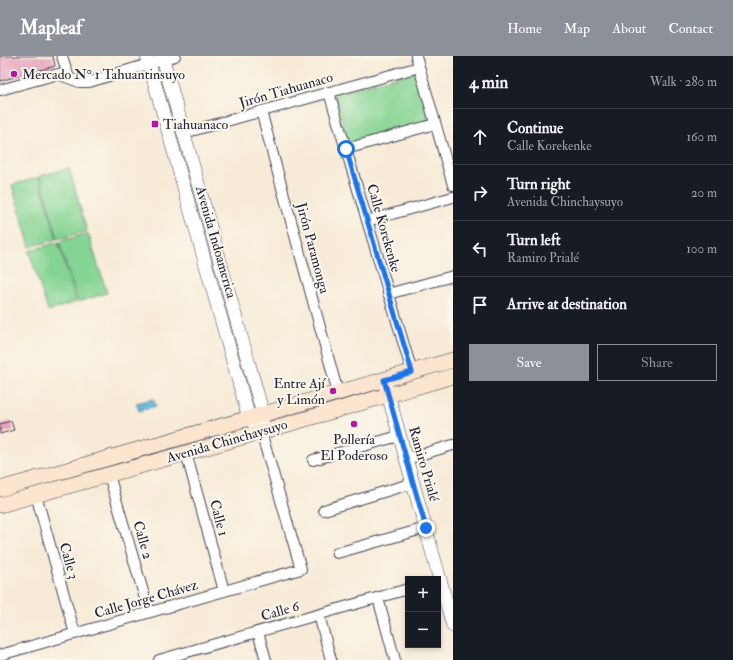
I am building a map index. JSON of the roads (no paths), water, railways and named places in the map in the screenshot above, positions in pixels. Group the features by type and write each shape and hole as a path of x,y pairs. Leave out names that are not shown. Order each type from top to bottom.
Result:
{"main road":[{"name":"Avenida Chinchaysuyo","path":"0,505 261,432 386,387 412,372 453,360"},
{"name":"Avenida Chinchaysuyo","path":"0,489 338,392 386,387 453,376"}],"street":[{"path":"62,56 68,78"},
{"path":"416,56 453,185"},
{"path":"0,90 55,74 61,74 79,82 89,82 148,60 167,57"},
{"name":"Avenida Indoamerica","path":"167,57 184,132 256,416"},
{"name":"Avenida Indoamerica","path":"148,60 261,432 300,569"},
{"name":"Jirón Tiahuanaco","path":"184,132 419,67"},
{"name":"Calle Korekenke","path":"329,92 412,372"},
{"name":"Jirón Paramonga","path":"261,111 338,392"},
{"path":"346,149 435,124"},
{"path":"367,221 453,197"},
{"path":"388,294 453,276"},
{"name":"Ramiro Prialé","path":"386,387 438,576"},
{"path":"313,460 400,436"},
{"path":"406,459 453,445"},
{"name":"Calle 1","path":"186,453 224,591"},
{"name":"Calle 2","path":"110,475 149,612"},
{"path":"324,510 413,483"},
{"name":"Calle 3","path":"36,495 75,634"},
{"path":"337,553 426,528"},
{"name":"Calle Jorge Chávez","path":"0,655 300,569"},
{"name":"Ramiro Prialé","path":"441,586 453,625"},
{"name":"Calle 6","path":"159,660 405,590"},
{"path":"378,598 395,660"},
{"path":"319,615 332,660"},
{"path":"258,632 266,660"}],"water":[{"path":"153,399 156,406 139,411 136,403"}],"place":[{"name":"Mercado N° 1 Tahuantinsuyo","path":"14,74"},
{"name":"Tiahuanaco","path":"155,124"},
{"name":"Entre Ají y Limón","path":"333,391"},
{"name":"Pollería El Poderoso","path":"354,424"}]}
